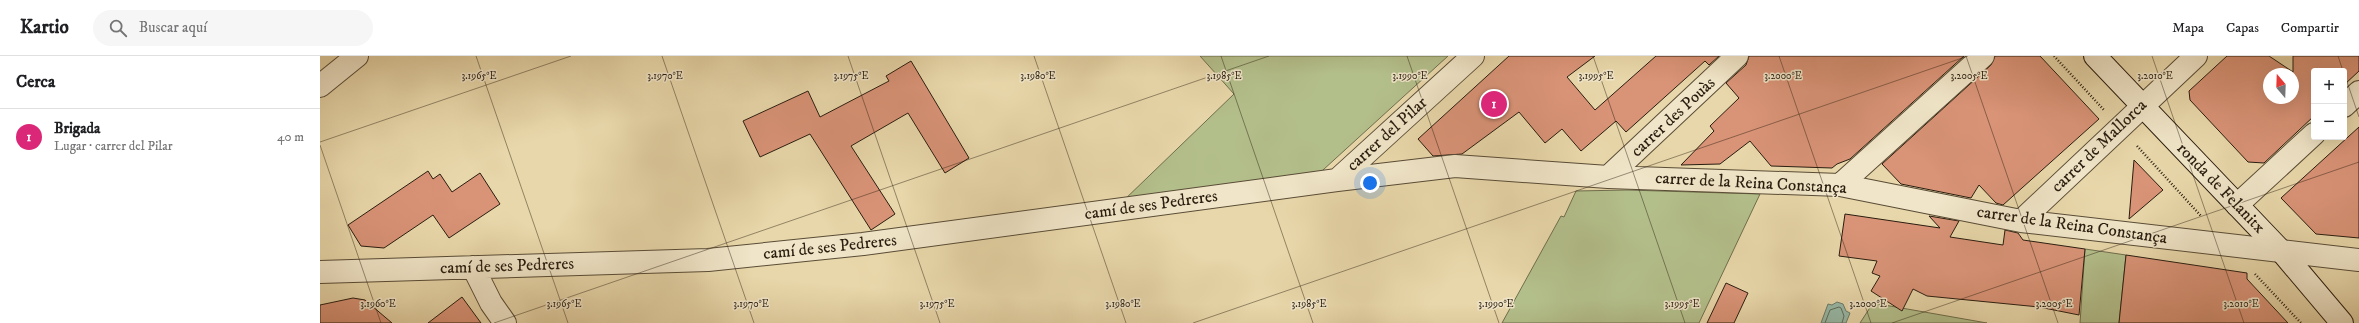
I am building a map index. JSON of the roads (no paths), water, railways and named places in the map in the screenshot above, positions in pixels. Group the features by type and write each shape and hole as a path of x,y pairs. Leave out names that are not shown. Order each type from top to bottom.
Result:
{"street":[{"path":"320,86 357,56"},
{"name":"carrer del Pilar","path":"1337,180 1473,56"},
{"name":"carrer des Pouàs","path":"1608,177 1737,56"},
{"path":"1840,185 1983,56"},
{"name":"ronda de Felanitx","path":"2095,56 2282,252 2342,323"},
{"name":"carrer de Mallorca","path":"2021,221 2142,105 2196,56"},
{"path":"2346,104 2359,92"},
{"path":"2237,205 2311,137"},
{"name":"carrer de la Reina Constança","path":"1337,180 1455,166 1608,177 1840,185 2021,221 2359,260"},
{"name":"camí de ses Pedreres","path":"320,272 708,260 863,244 1337,180"},
{"path":"473,267 491,303 505,323"}],"water":[{"path":"1837,302 1843,304 1846,311 1850,313 1846,323 1821,323 1828,304 1832,305"}],"place":[{"name":"Brigada","path":"1494,104"}]}
